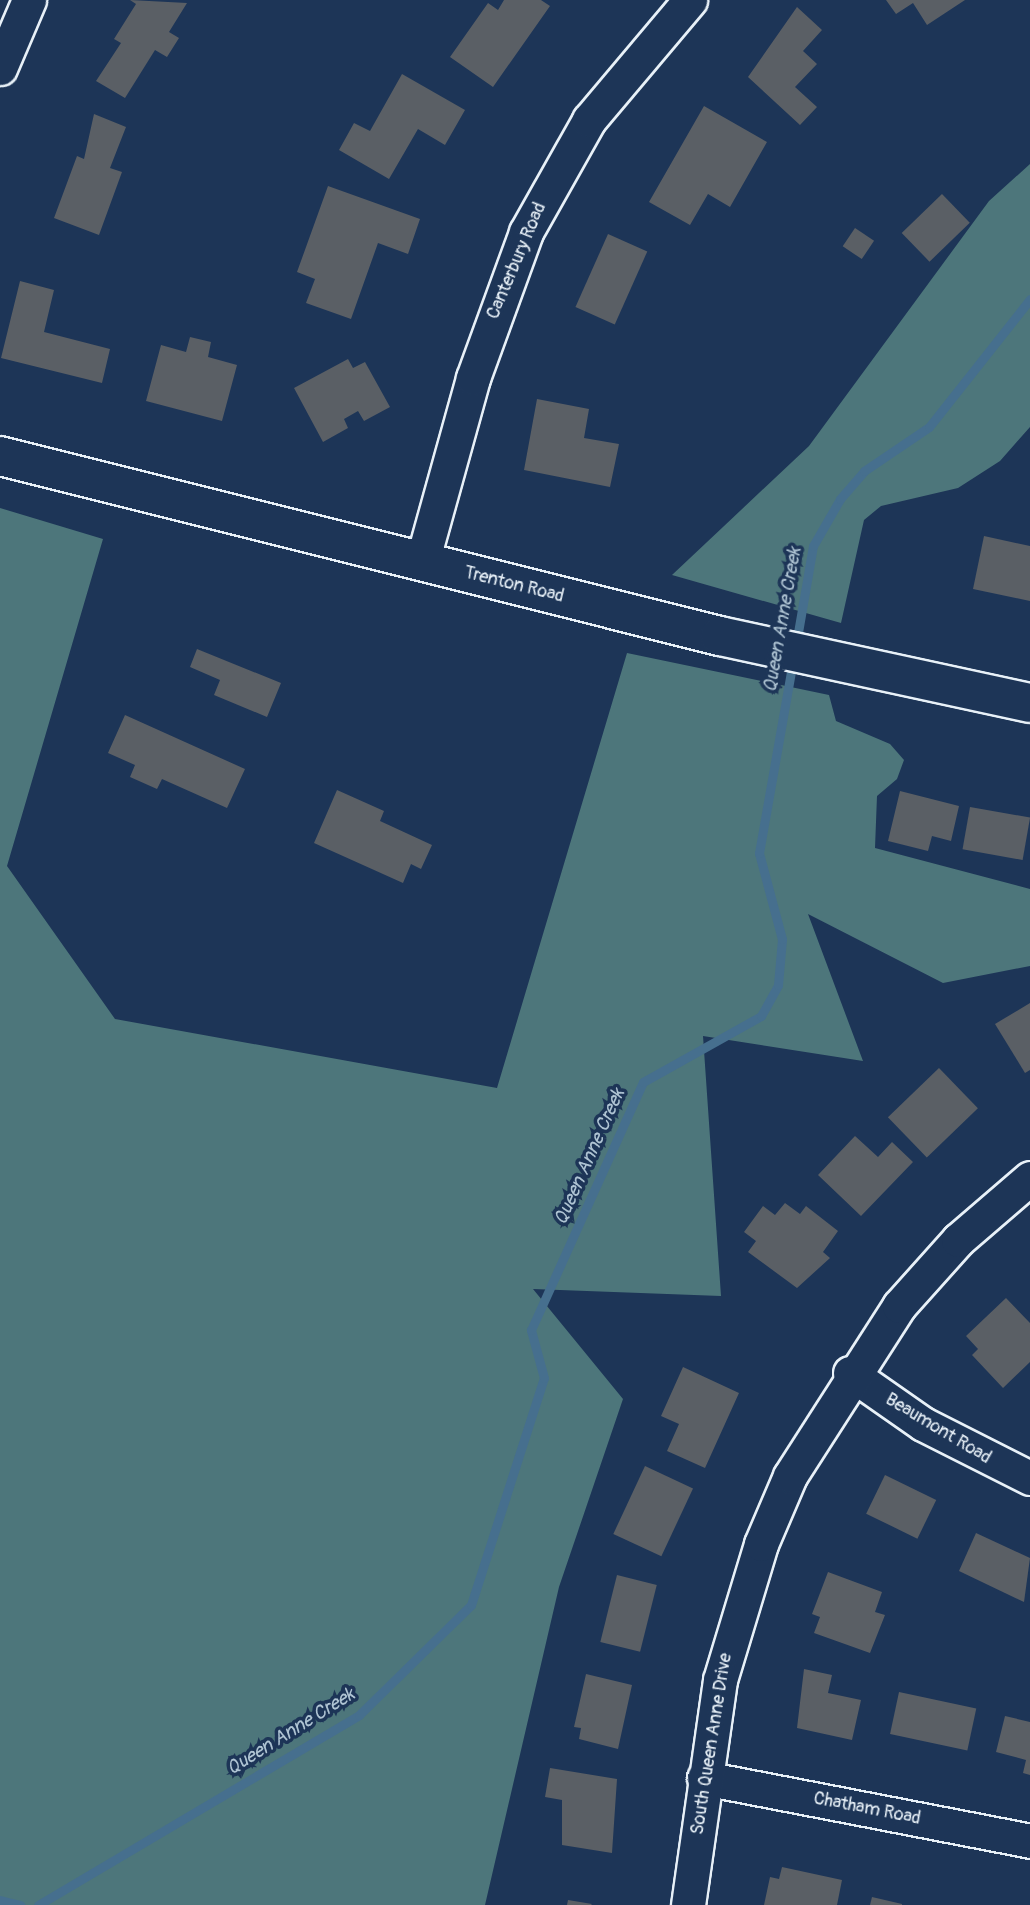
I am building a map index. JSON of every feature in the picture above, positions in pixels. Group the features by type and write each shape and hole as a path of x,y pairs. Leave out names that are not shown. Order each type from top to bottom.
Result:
{"main road":[{"name":"Trenton Road","path":"0,456 765,645 1030,702"}],"street":[{"name":"Canterbury Road","path":"422,562 473,378 526,232 589,120 690,0"},
{"path":"0,68 15,17"},
{"name":"South Queen Anne Drive","path":"688,1905 704,1778 731,1636 761,1544 790,1476 850,1373 958,1240 1030,1178"},
{"name":"Beaumont Road","path":"850,1373 923,1424 1030,1478"},
{"name":"Chatham Road","path":"704,1778 1030,1841"}],"green space":[{"path":"1030,164 1030,427 1000,461 958,488 881,506 864,520 841,623 672,575 809,446 989,201"},
{"path":"0,508 103,539 7,866 115,1019 497,1088 627,653 829,695 836,721 890,744 904,760 897,779 877,796 875,848 1030,889 1030,966 943,983 808,914 863,1061 703,1036 721,1296 533,1289 623,1399 559,1587 485,1905 0,1905"}],"building":[{"path":"130,0 187,3 169,32 179,38 167,57 155,50 125,98 96,81 121,43 114,39 136,4"},
{"path":"504,0 541,0 550,6 493,87 450,57 488,3 498,10"},
{"path":"886,0 965,0 927,25 913,3 896,14"},
{"path":"797,7 822,30 803,51 817,64 795,87 817,107 800,125 748,77"},
{"path":"402,74 465,110 445,145 418,129 389,179 339,150 354,123 370,131"},
{"path":"704,106 767,142 730,207 708,194 690,225 649,202"},
{"path":"94,114 126,127 110,168 122,172 99,235 54,218 77,156 84,159"},
{"path":"328,186 420,219 408,254 378,243 351,319 306,303 315,279 297,272"},
{"path":"942,194 970,223 930,262 902,233"},
{"path":"855,228 874,241 862,259 843,246"},
{"path":"608,234 647,251 615,325 575,307"},
{"path":"20,281 54,290 44,332 110,349 102,383 1,358"},
{"path":"190,337 211,342 208,357 237,365 222,421 146,401 161,345 186,352"},
{"path":"348,359 353,368 365,362 390,407 364,421 358,411 344,419 348,428 323,442 294,388"},
{"path":"537,399 589,409 584,438 619,444 610,487 524,470"},
{"path":"984,536 1030,546 1030,601 973,589"},
{"path":"197,649 281,683 267,717 214,695 220,680 190,667"},
{"path":"125,715 245,769 227,808 162,779 157,789 130,777 135,765 108,753"},
{"path":"337,790 384,811 380,821 432,845 421,869 411,864 403,883 314,843"},
{"path":"900,791 959,806 951,841 932,836 928,851 888,841"},
{"path":"970,807 1030,818 1023,860 963,849"},
{"path":"1030,1003 1030,1070 1025,1073 995,1024"},
{"path":"939,1068 978,1108 927,1158 888,1117"},
{"path":"855,1136 878,1157 892,1142 913,1162 861,1216 818,1175"},
{"path":"785,1203 800,1214 806,1206 838,1231 823,1252 830,1258 797,1288 748,1252 756,1241 744,1232 763,1206 775,1215"},
{"path":"1006,1298 1030,1323 1030,1362 1003,1388 972,1355 978,1349 966,1336"},
{"path":"683,1367 739,1393 705,1468 667,1451 679,1424 661,1416"},
{"path":"645,1466 693,1488 661,1556 613,1534"},
{"path":"885,1475 936,1500 917,1539 866,1514"},
{"path":"976,1533 1030,1558 1024,1602 959,1571"},
{"path":"828,1572 882,1592 875,1612 885,1615 870,1653 814,1633 820,1617 812,1614"},
{"path":"617,1575 657,1585 640,1652 600,1642"},
{"path":"804,1669 832,1675 828,1693 861,1700 852,1740 797,1728"},
{"path":"586,1674 632,1685 618,1749 579,1739 581,1728 574,1727"},
{"path":"899,1692 976,1708 967,1750 890,1734"},
{"path":"1005,1716 1030,1722 1030,1775 1023,1773 1026,1760 996,1752"},
{"path":"550,1768 617,1779 612,1853 562,1845 562,1800 545,1797"},
{"path":"782,1867 842,1880 837,1905 764,1905 770,1877 779,1879"},
{"path":"872,1897 902,1904 902,1905 870,1905"},
{"path":"568,1900 592,1904 567,1905"}],"waterway":[{"name":"Queen Anne Creek","path":"796,644 813,546 840,499 864,471 929,427 1030,299"},
{"name":"Queen Anne Creek","path":"38,1905 359,1715 471,1605 544,1378 531,1330 643,1082 761,1016 778,985 782,939 759,853 793,661"},
{"name":"Queen Anne Creek","path":"0,1900 20,1905"}]}
